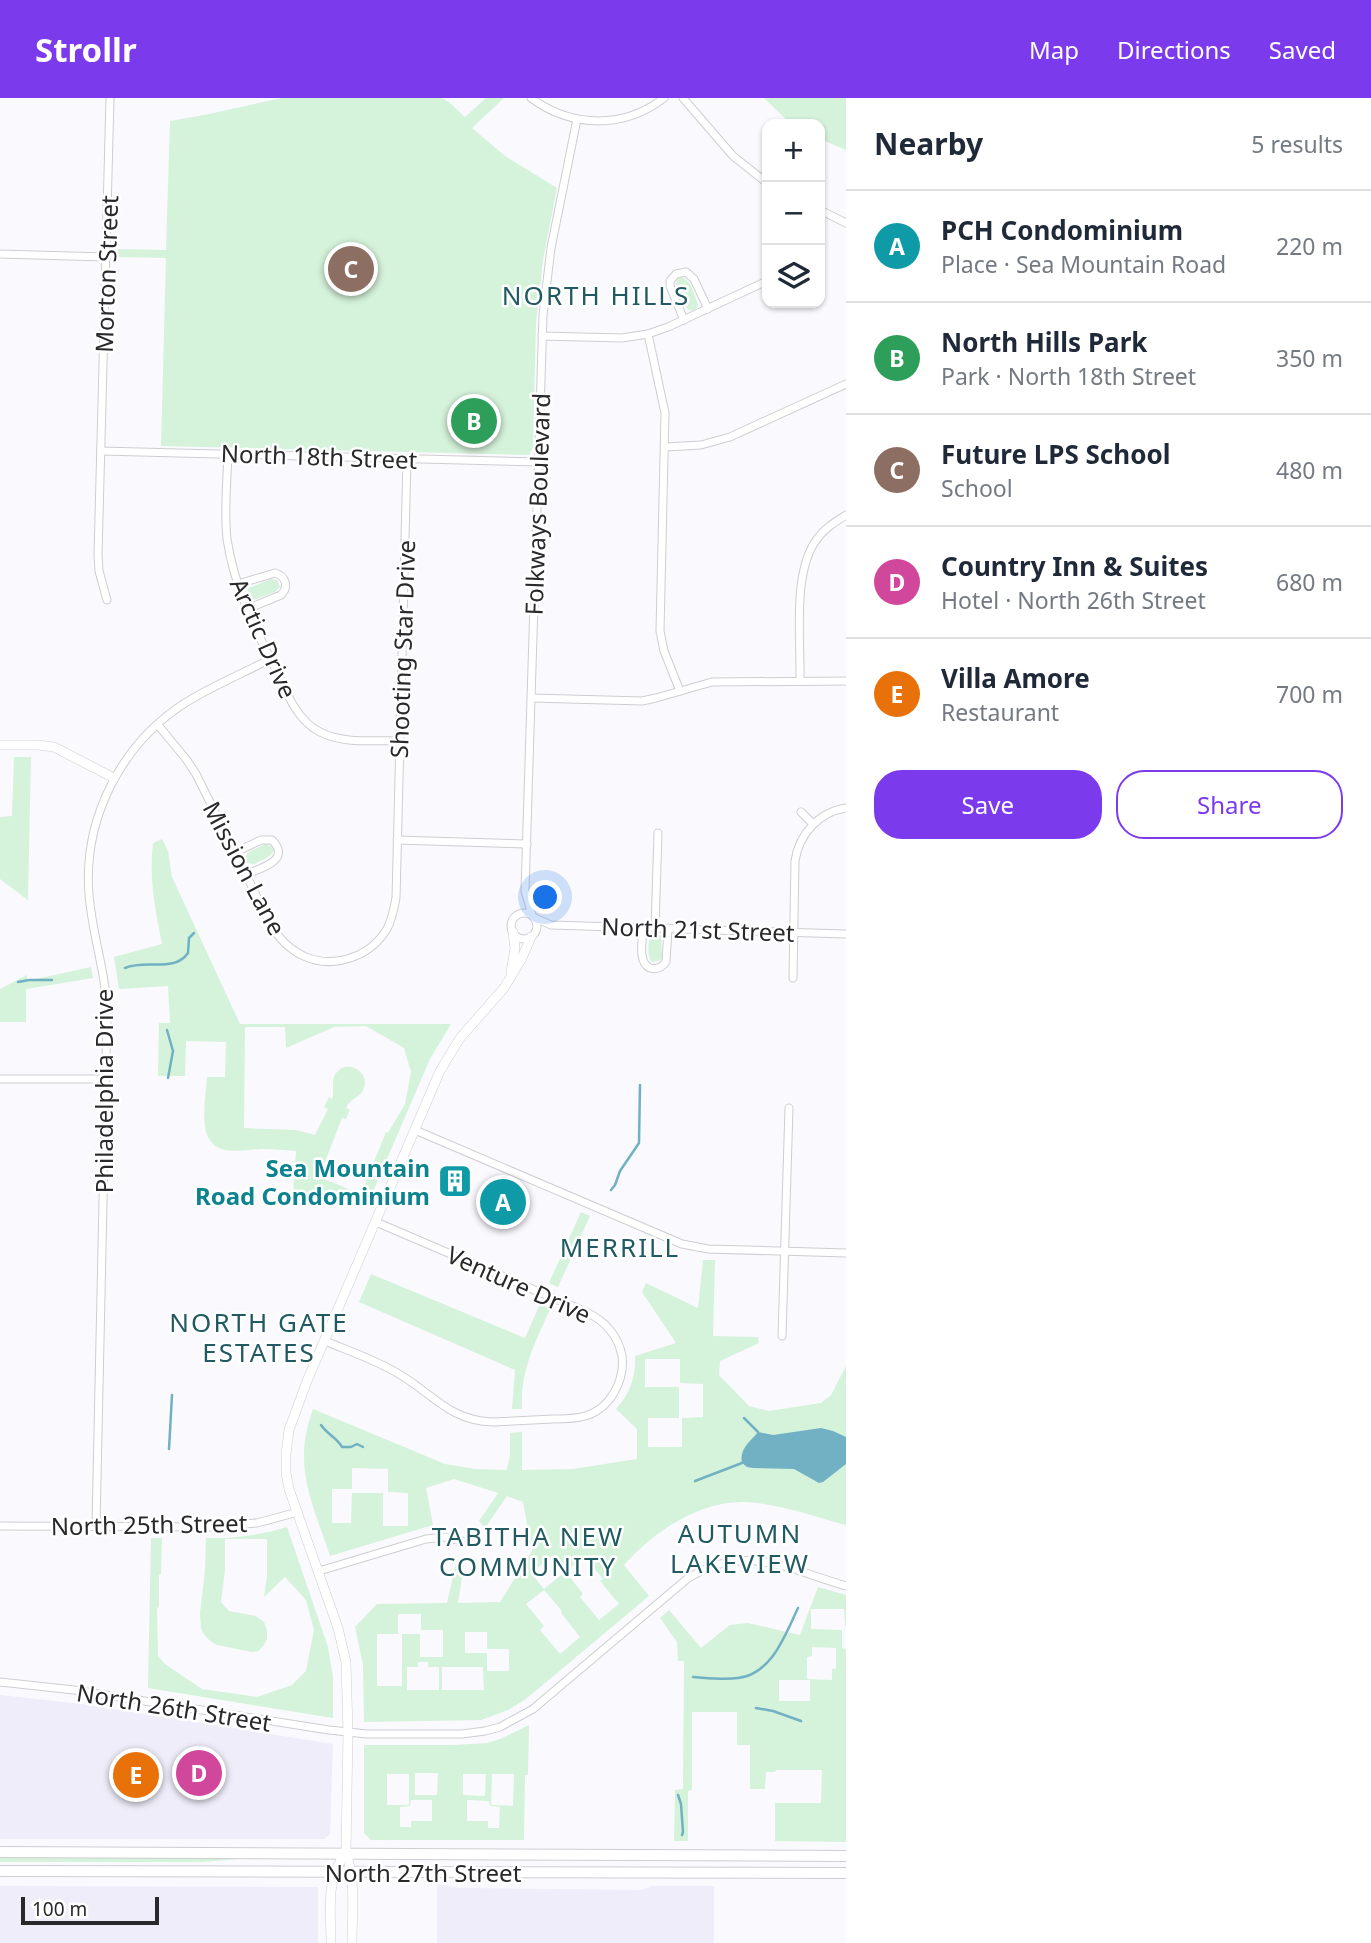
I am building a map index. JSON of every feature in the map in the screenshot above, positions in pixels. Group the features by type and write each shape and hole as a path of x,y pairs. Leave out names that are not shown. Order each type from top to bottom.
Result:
{"main road":[{"name":"North 27th Street","path":"0,1852 846,1856"},
{"name":"North 27th Street","path":"0,1871 846,1873"}],"street":[{"name":"Morton Street","path":"107,600 99,571 98,555 110,98"},
{"path":"531,98 554,112 590,122 618,120 643,112 664,98"},
{"path":"683,98 733,156 766,182"},
{"name":"Folkways Boulevard","path":"515,916 525,891 537,462 547,271 577,120"},
{"path":"825,212 846,223"},
{"path":"0,254 106,257"},
{"path":"684,320 670,286 670,281 676,274 690,274 708,309"},
{"path":"542,336 622,338 648,334 762,283"},
{"path":"648,334 663,399 665,447 660,631 664,651 680,691"},
{"path":"665,447 701,445 730,437 846,384"},
{"name":"North 18th Street","path":"101,451 537,462"},
{"name":"Arctic Drive","path":"228,454 227,536 237,584 295,708 301,717 318,731 337,738 399,741"},
{"name":"Shooting Star Drive","path":"397,840 407,459"},
{"path":"800,681 800,591 804,565 818,537 846,515"},
{"path":"237,584 275,573 282,576 285,582 285,591 281,595 247,610"},
{"name":"Philadelphia Drive","path":"96,1526 107,999 90,912 88,870 96,822 114,778 133,751 158,725 190,700 270,659"},
{"path":"532,698 633,701 656,698 720,681 846,681"},
{"name":"Mission Lane","path":"158,725 196,774 275,932 291,949 307,958 327,962 341,960 355,956 376,943 388,927 396,898 397,840"},
{"path":"0,745 54,747 114,778"},
{"path":"793,978 796,856 802,838 813,824 831,812 846,808"},
{"path":"801,812 813,824"},
{"path":"655,928 658,834"},
{"path":"236,852 263,839 272,840 278,847 278,855 274,861 247,874"},
{"path":"397,840 527,844"},
{"name":"Folkways Boulevard","path":"525,891 533,917"},
{"path":"352,1943 351,1871 346,1853 348,1679 345,1651 288,1481 288,1435 293,1415 440,1071 455,1045 498,996 510,978 537,925 533,917 523,913 515,916 512,922 515,948 510,978"},
{"name":"North 21st Street","path":"533,917 551,925 846,934"},
{"name":"North 21st Street","path":"532,935 551,925"},
{"path":"643,927 643,958 645,964 654,968 661,967 666,962 668,928"},
{"path":"513,932 521,938 532,935"},
{"path":"0,1079 106,1079"},
{"path":"782,1336 789,1108"},
{"path":"415,1130 674,1241 697,1248 846,1254"},
{"name":"Venture Drive","path":"325,1340 390,1369 451,1411 480,1421 585,1417 607,1402 615,1391 622,1366 617,1341 606,1325 594,1315 376,1222"},
{"name":"North 25th Street","path":"0,1526 224,1527 257,1523 298,1512"},
{"path":"319,1571 426,1539 445,1537 465,1542"},
{"name":"North 26th Street","path":"0,1682 74,1690 302,1728 348,1732 462,1734 489,1731 533,1709 687,1579 700,1571 720,1563 743,1560 767,1562 846,1586"},
{"path":"331,1943 331,1889 335,1871 346,1853"}],"shaded area":[{"path":"0,1695 82,1704 333,1744 330,1834 324,1839 0,1839"},
{"path":"437,1884 459,1888 642,1890 652,1886 714,1886 714,1943 437,1943"},
{"path":"0,1886 318,1887 318,1943 0,1943"}],"green space":[{"path":"282,98 442,98 465,117 486,98 504,98 472,128 505,156 557,188 543,260 536,323 533,447 529,455 161,446 166,258 118,257 118,249 166,250 170,121"},
{"path":"764,98 846,98 846,150 825,141 825,119 786,119"},
{"path":"679,277 691,286 698,305 695,310 689,310 685,306 676,284"},
{"path":"271,579 277,580 280,587 275,592 252,600 248,596 249,588"},
{"path":"14,757 31,757 28,900 0,879 0,817 12,816"},
{"path":"162,839 168,851 172,877 240,1024 451,1024 430,1059 368,1203 317,1190 293,1196 296,1151 238,1151 215,1146 206,1131 204,1118 207,1077 225,1077 226,1042 186,1041 185,1076 158,1076 159,1023 170,1023 168,986 119,989 114,957 162,944 152,882 153,843","holes":["366,1026 404,1048 411,1072 405,1104 388,1133 386,1132 361,1194 319,1177 342,1118 346,1119 350,1110 346,1108 364,1088 364,1077 357,1069 342,1068 335,1075 332,1099 329,1097 324,1107 328,1109 315,1135 296,1130 244,1128 245,1027 285,1027 286,1048 334,1027"]},
{"path":"265,844 274,849 273,852 254,864 247,863 245,857 249,852"},
{"path":"656,933 661,936 662,957 661,960 652,962 649,943 650,936"},
{"path":"91,967 93,978 26,989 26,1022 0,1022 0,989 27,975 27,981"},
{"path":"581,1212 590,1216 558,1287 549,1283"},
{"path":"703,1260 715,1260 713,1336 758,1337 759,1343 720,1361 719,1375 749,1406 769,1411 821,1403 831,1395 846,1366 846,1525 759,1503 729,1503 695,1512 663,1530 624,1565 649,1596 526,1699 508,1710 481,1720 364,1722 363,1665 355,1627 377,1604 447,1603 456,1563 464,1565 458,1603 500,1602 532,1551 523,1502 507,1496 485,1528 479,1521 498,1493 454,1479 426,1488 433,1525 330,1556 311,1501 304,1466 307,1430 313,1409 445,1464 475,1469 507,1470 510,1433 522,1432 522,1470 573,1469 637,1459 637,1429 616,1409 631,1384 635,1356 676,1343 642,1292 646,1283 698,1308","holes":["645,1359 680,1359 680,1383 703,1384 703,1417 682,1418 682,1447 648,1447 648,1418 679,1418 679,1387 645,1387","352,1468 388,1469 388,1492 408,1493 408,1526 383,1526 383,1493 352,1493 351,1523 332,1523 332,1489 352,1489","552,1556 565,1572 544,1589 531,1573","584,1556 619,1604 599,1620 580,1597 583,1594 566,1572","544,1590 580,1637 560,1654 540,1630 544,1626 526,1604","398,1614 421,1614 421,1630 443,1630 443,1657 420,1657 420,1634 402,1634 402,1686 377,1686 377,1634 398,1634","465,1632 487,1632 487,1649 509,1649 509,1671 487,1671 487,1653 465,1653","418,1662 428,1662 428,1667 439,1667 439,1690 407,1690 407,1667 418,1667","442,1667 483,1667 484,1690 442,1690"]},
{"path":"371,1274 525,1338 540,1304 550,1309 526,1370 522,1409 512,1409 515,1370 359,1302"},
{"path":"287,1527 328,1647 333,1677 333,1718 148,1688 151,1538 162,1538 157,1608 158,1656 165,1664 202,1689 257,1697 292,1685 306,1671 314,1630 306,1600 285,1577 264,1597 267,1539 225,1539 221,1602 229,1611 256,1616 264,1622 267,1639 264,1645 258,1651 252,1652 217,1645 210,1641 201,1628 206,1538 247,1536"},
{"path":"818,1587 846,1595 846,1626 844,1609 811,1609 811,1629 842,1630 842,1648 846,1649 846,1842 775,1841 775,1803 821,1803 822,1770 766,1772 765,1789 750,1789 750,1745 737,1745 737,1712 692,1712 692,1790 688,1791 688,1841 674,1841 675,1790 683,1789 684,1661 678,1661 677,1642 660,1618 669,1610 701,1648 730,1625 748,1623 800,1635","holes":["812,1647 836,1648 836,1669 832,1669 832,1680 807,1679 807,1657 812,1656","779,1680 810,1680 810,1701 779,1701"]},
{"path":"529,1725 524,1840 371,1840 364,1833 364,1745 453,1745 487,1743","holes":["415,1773 438,1773 437,1795 415,1795","387,1774 409,1774 409,1805 387,1805","463,1774 486,1774 485,1796 463,1795","492,1774 514,1774 513,1806 491,1805","411,1800 432,1800 432,1821 411,1821 411,1827 400,1827 400,1807 410,1806","467,1800 489,1801 490,1806 500,1807 499,1828 488,1828 488,1821 467,1821"]},
{"path":"0,1857 238,1859 203,1862 0,1862"}],"water":[{"path":"821,1428 846,1437 846,1464 823,1482 819,1483 794,1469 753,1468 742,1463 744,1450 758,1432 773,1435"}],"waterway":[{"path":"125,968 175,963 188,953 189,938 194,933"},
{"path":"18,982 52,980"},
{"path":"167,1030 173,1051 168,1078"},
{"path":"611,1190 639,1143 640,1085"},
{"path":"169,1449 172,1395"},
{"path":"744,1418 758,1432"},
{"path":"321,1425 342,1447 357,1444 363,1447"},
{"path":"695,1481 742,1463"},
{"path":"693,1677 738,1678 760,1669 776,1652 798,1608"},
{"path":"756,1708 801,1721"},
{"path":"678,1795 682,1835"}],"place":[{"name":"Future LPS School","path":"351,269"},
{"name":"North Hills Park","path":"474,421"},
{"name":"Sea Mountain Road Condominium","path":"455,1181"},
{"name":"PCH Condominium","path":"503,1202"},
{"name":"Country Inn & Suites","path":"199,1773"},
{"name":"Villa Amore","path":"136,1775"}],"district":[{"name":"NORTH HILLS","path":"596,295"},
{"name":"MERRILL","path":"620,1247"},
{"name":"NORTH GATE ESTATES","path":"259,1337"},
{"name":"AUTUMN LAKEVIEW","path":"740,1548"},
{"name":"TABITHA NEW COMMUNITY","path":"528,1551"}]}
